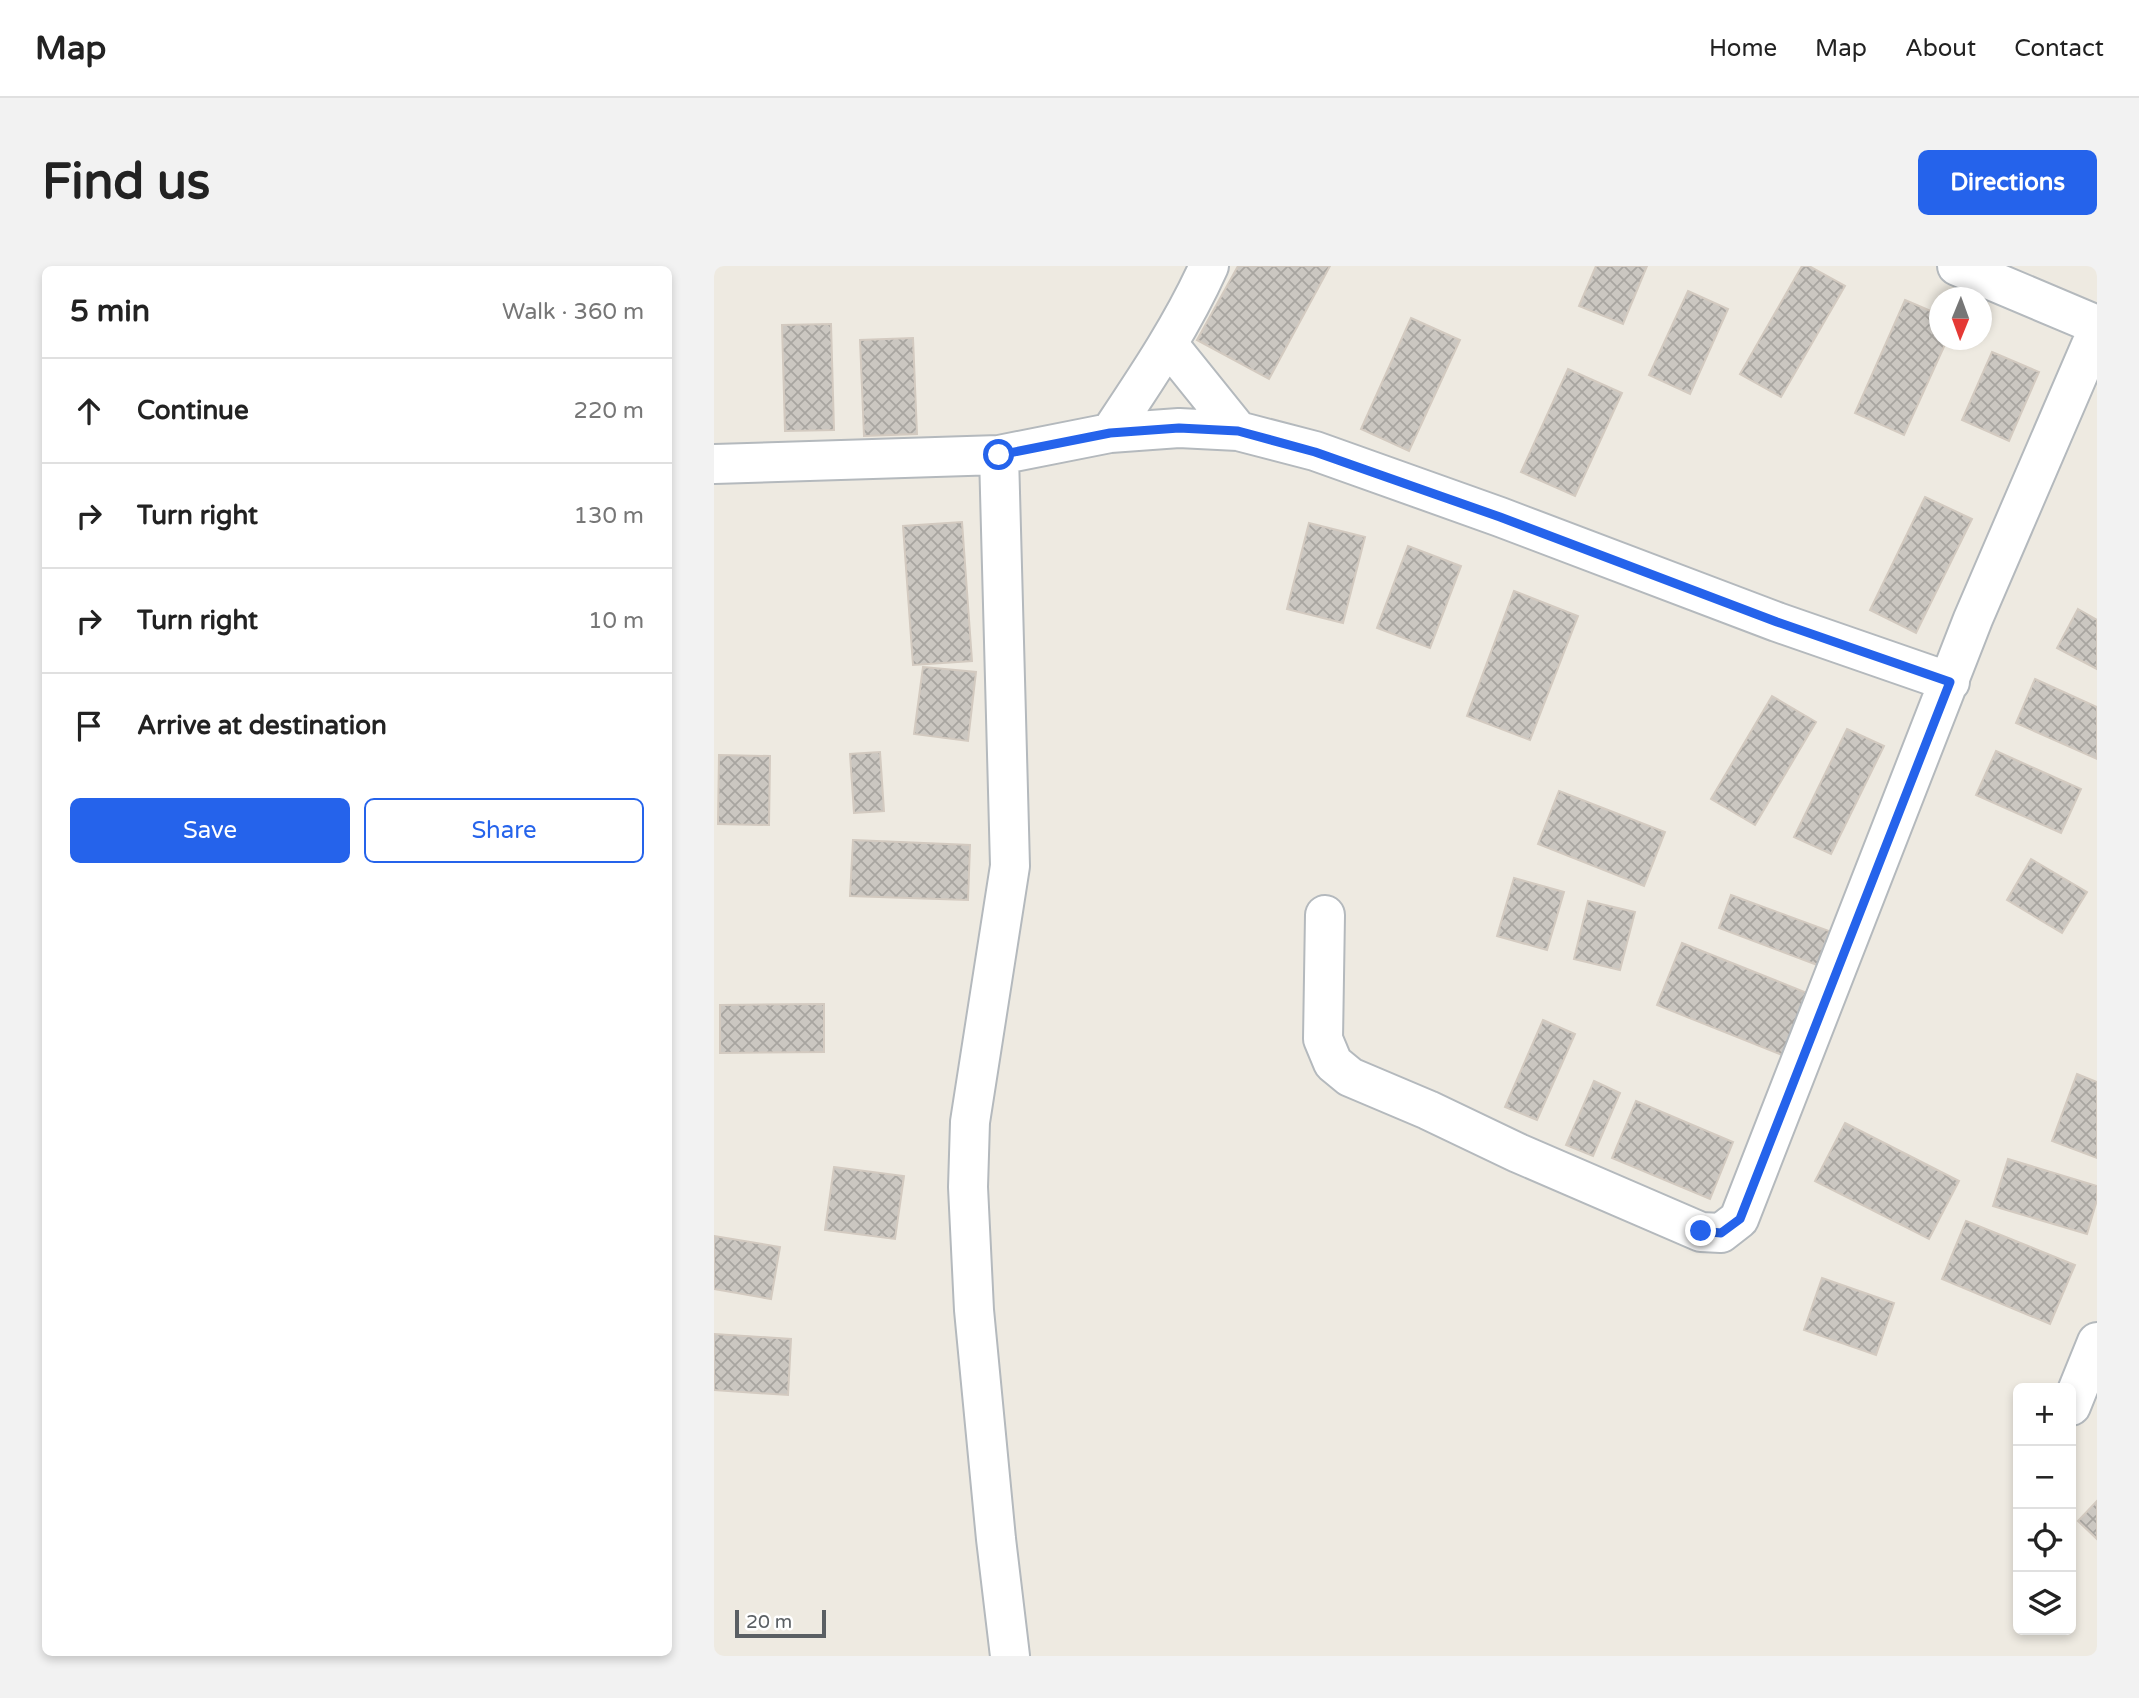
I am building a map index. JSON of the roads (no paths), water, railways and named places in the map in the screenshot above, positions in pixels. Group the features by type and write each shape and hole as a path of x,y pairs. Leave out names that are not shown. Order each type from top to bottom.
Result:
{"street":[{"path":"1110,433 1168,344 1209,266"},
{"path":"1957,266 2097,325"},
{"path":"1325,915 1323,1040 1333,1063 1350,1077 1701,1231 1721,1233 1740,1219 1973,619 2097,331"},
{"path":"1168,344 1238,431"},
{"path":"714,464 999,455 1110,433 1179,428 1238,431 1315,452 1500,517 1777,622 1950,682"},
{"path":"999,455 1010,866 970,1122 968,1187 974,1310 1010,1656"},
{"path":"2076,1394 2097,1342"}]}
